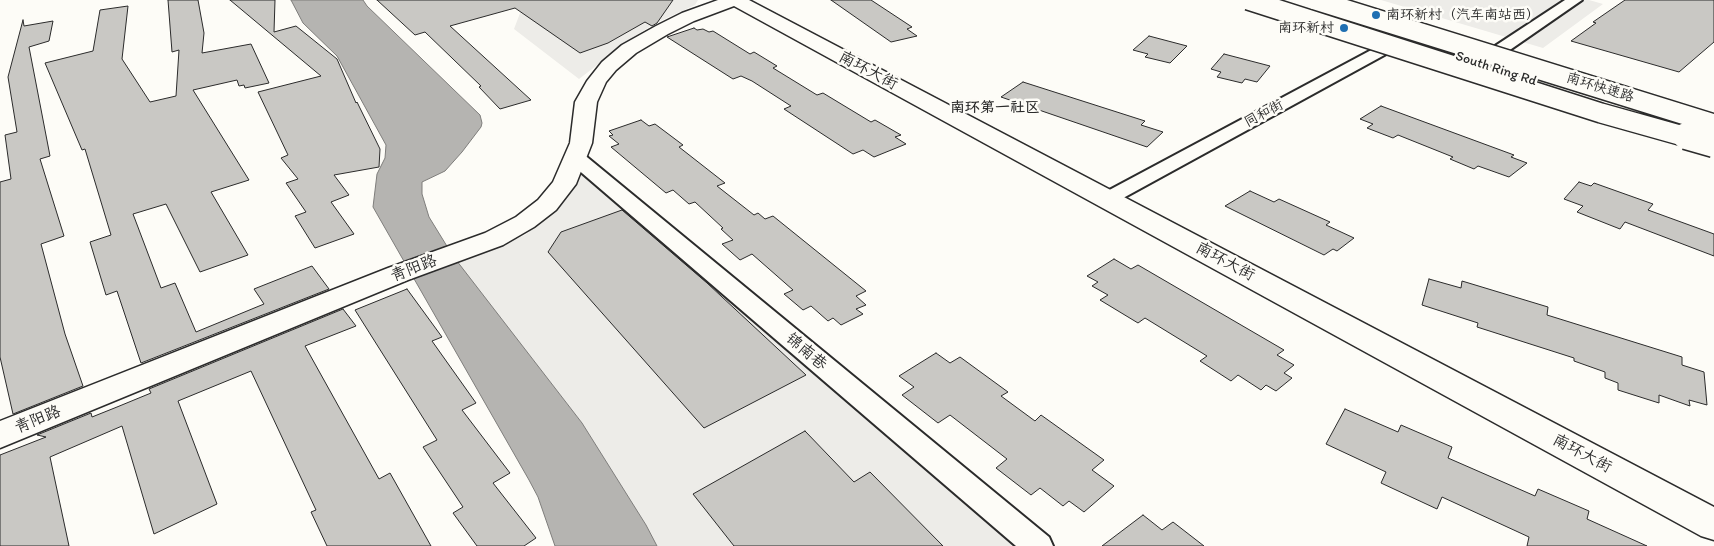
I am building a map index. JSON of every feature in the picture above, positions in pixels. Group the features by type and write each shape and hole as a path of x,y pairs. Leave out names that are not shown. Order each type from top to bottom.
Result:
{"main road":[{"name":"青阳路","path":"0,435 398,274 494,239 525,222 547,205 564,184 581,142 586,102 596,81 609,66 629,49 662,30 688,17 735,0"},
{"name":"南环大街","path":"735,0 1714,525"},
{"path":"1248,0 1601,113 1714,144"},
{"name":"South Ring Rd","path":"1278,0 1714,138"},
{"name":"南环快速路","path":"1315,0 1714,124"},
{"path":"1354,0 1628,84 1714,116"}],"street":[{"path":"1498,51 1575,0"},
{"name":"同和街","path":"1107,199 1394,44 1420,28"},
{"name":"锦南巷","path":"575,157 1038,546"}],"shaded area":[{"path":"291,0 363,0 480,115 481,127 462,152 445,171 422,182 422,194 429,217 453,256 582,423 646,525 657,546 555,546 538,497 529,480 373,207 377,174 385,158 386,145 337,56 303,23"},
{"path":"525,0 698,0 695,5 654,24 635,36 579,79 514,29"},
{"path":"1381,0 1589,0 1603,4 1543,48"},
{"path":"582,170 1016,546 657,546 646,525 582,423 458,263 525,235 552,213"}],"building":[{"path":"168,0 198,0 204,33 202,53 251,44 269,83 245,88 244,85 239,86 237,80 193,90 249,180 211,192 248,255 200,272 166,204 133,214 161,288 175,283 196,332 264,304 254,289 312,266 329,289 141,363 117,291 106,295 90,242 111,235 85,149 82,150 45,63 93,51 100,10 128,6 122,59 150,102 176,96 179,50 172,52"},
{"path":"230,0 275,0 274,32 296,26 337,59 356,103 380,149 379,167 334,175 349,195 331,202 354,234 315,248 295,216 306,212 286,183 298,179 281,158 288,155 258,92 321,76"},
{"path":"377,0 673,0 657,23 652,26 645,22 608,43 580,53 515,8 450,26 531,100 500,109 479,87 481,86 425,32 415,35"},
{"path":"831,0 871,0 912,27 907,29 917,36 891,42"},
{"path":"1625,0 1714,0 1714,42 1679,72 1571,41 1596,23 1593,22"},
{"path":"23,20 24,26 53,21 49,41 29,47 50,156 40,159 64,236 41,244 65,334 83,386 13,414 0,357 0,182 11,179 5,135 17,132 8,77"},
{"path":"694,28 709,32 713,31 750,54 754,52 777,66 773,68 817,95 823,93 871,122 875,120 901,135 895,137 906,144 874,157 863,150 853,154 784,109 791,106 752,81 741,76 733,79 667,37"},
{"path":"1149,36 1187,46 1170,63 1145,57 1148,54 1133,50"},
{"path":"1224,54 1270,66 1257,82 1245,79 1242,83 1217,77 1221,72 1211,69"},
{"path":"1023,82 1145,121 1141,125 1163,132 1147,147 1001,97"},
{"path":"1381,106 1514,155 1511,157 1527,163 1509,177 1478,166 1474,169 1450,159 1453,157 1398,135 1393,138 1367,128 1373,124 1360,119"},
{"path":"641,120 649,126 655,124 683,145 679,147 725,183 717,186 754,215 758,213 765,219 773,216 866,291 856,296 866,305 856,309 863,314 841,325 833,318 828,321 811,306 803,310 784,294 793,290 752,254 740,260 722,244 733,240 695,202 689,204 673,190 666,193 611,147 619,144 609,136 613,135 609,131"},
{"path":"1579,182 1591,186 1594,183 1653,204 1648,210 1714,234 1714,256 1625,222 1620,229 1577,212 1583,206 1564,199"},
{"path":"1250,191 1274,202 1279,199 1330,222 1326,225 1354,238 1337,251 1333,249 1324,255 1225,206"},
{"path":"622,210 707,283 806,375 704,428 548,252 561,232"},
{"path":"1114,259 1131,269 1138,265 1284,350 1277,355 1294,365 1284,373 1292,378 1276,391 1266,385 1261,390 1238,375 1231,381 1200,361 1207,356 1145,318 1138,323 1100,300 1108,295 1092,286 1098,282 1087,276"},
{"path":"1429,279 1461,288 1462,281 1548,307 1547,315 1682,357 1682,365 1704,372 1707,405 1689,400 1690,406 1659,395 1659,403 1618,390 1618,383 1605,378 1605,372 1574,361 1574,358 1477,327 1478,323 1422,305"},
{"path":"407,289 442,337 432,341 476,403 462,410 510,473 493,483 536,538 524,546 477,546 453,513 463,507 423,447 437,440 355,310"},
{"path":"343,309 356,326 305,346 379,479 390,473 431,546 327,546 311,512 316,510 251,371 178,401 217,504 154,534 122,426 50,457 69,546 0,546 0,455 46,437 37,435 91,413 92,417 151,393 149,389"},
{"path":"936,353 950,363 960,357 1008,392 1001,396 1035,421 1041,415 1104,460 1092,470 1114,486 1084,512 1069,501 1063,506 1040,488 1031,495 996,468 1007,459 950,415 938,423 902,395 914,387 899,376"},
{"path":"1345,409 1398,432 1401,425 1452,447 1448,458 1535,496 1538,489 1589,511 1587,519 1647,546 1527,546 1529,537 1442,497 1437,509 1381,483 1386,472 1326,444"},
{"path":"805,431 854,482 870,472 943,546 734,546 693,494"},
{"path":"1143,515 1162,530 1173,522 1204,546 1102,546"}],"place":[{"name":"南环新村（汽车南站西）","path":"1376,15"},
{"name":"南环新村","path":"1344,28"}],"district":[{"name":"南环第一社区","path":"995,108"}]}
